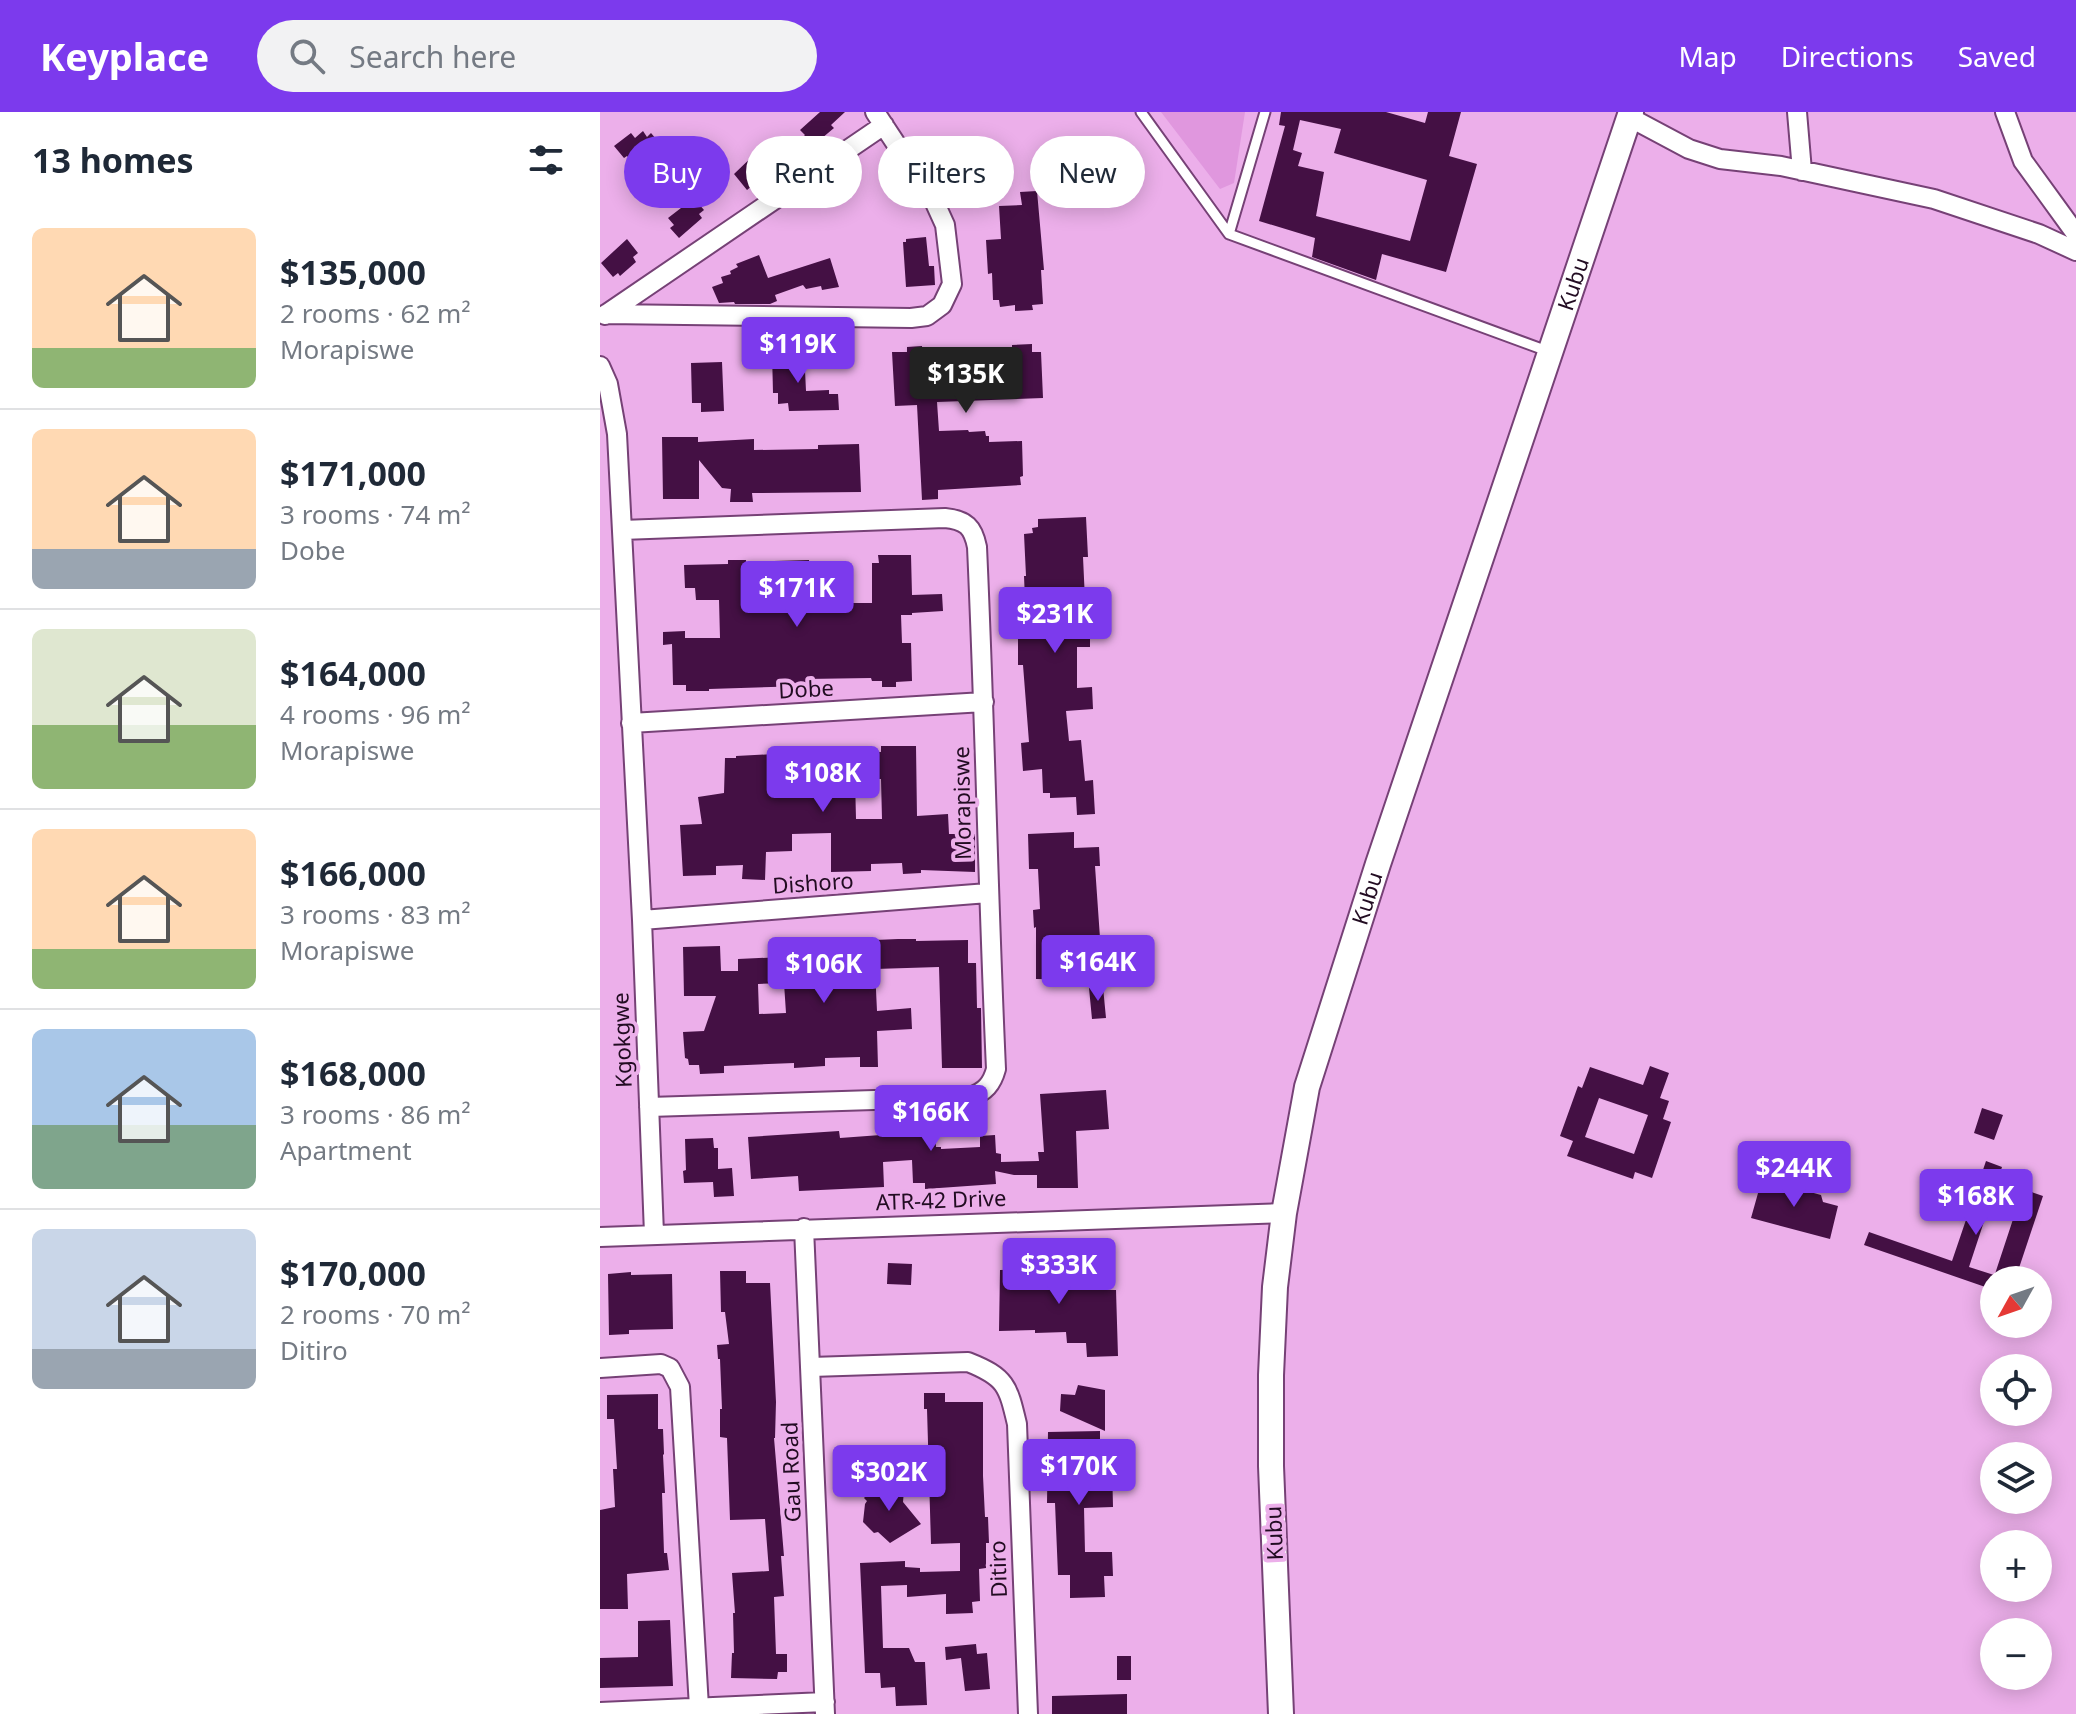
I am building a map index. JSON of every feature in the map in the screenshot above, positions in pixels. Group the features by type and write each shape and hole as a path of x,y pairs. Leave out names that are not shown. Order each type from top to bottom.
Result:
{"main road":[{"name":"Kubu","path":"1281,1714 1271,1466 1271,1375 1275,1287 1284,1213 1307,1087 1378,864 1630,114"}],"street":[{"path":"1797,112 1802,171"},
{"path":"2005,112 2023,161 2076,234"},
{"path":"1630,114 1689,149 1720,159 1781,166 1934,199 2039,234 2076,251"},
{"path":"879,119 935,203 945,225 952,284 942,305 927,316 603,316 879,119"},
{"name":"Kgokgwe","path":"600,366 608,384 617,434 642,920 654,1234"},
{"name":"Morapiswe","path":"622,530 945,518 968,524 977,547 996,1069 993,1081 978,1094 954,1097 649,1107"},
{"name":"Dobe","path":"631,723 984,702"},
{"name":"Dishoro","path":"642,920 988,893"},
{"name":"ATR-42 Drive","path":"600,1237 1284,1213"},
{"name":"Gau Road","path":"804,1228 825,1708"},
{"name":"Ditiro","path":"811,1367 968,1362 991,1371 1004,1383 1017,1424 1028,1714"},
{"path":"600,1368 661,1364 670,1368 680,1387 699,1707"},
{"path":"600,1712 699,1707 825,1708"}],"lane":[{"path":"1141,112 1229,234 1550,352"},
{"path":"1229,234 1265,112"}],"shaded area":[{"path":"1161,112 1245,112 1234,183 1220,189"}],"building":[{"path":"820,112 845,112 824,136 804,136 800,130"},
{"path":"1281,112 1386,112 1425,123 1428,112 1461,112 1449,156 1477,164 1446,272 1382,254 1376,280 1312,257 1315,238 1259,221 1285,126 1279,125","holes":["1300,120 1341,129 1334,153 1427,180 1410,241 1316,216 1324,172 1298,166 1302,153 1293,150"]},
{"path":"624,138 624,158 614,146"},
{"path":"746,162 746,189 734,174"},
{"path":"1030,191 1030,208 1039,208 1044,270 1041,270 1043,304 1032,305 1033,310 1015,311 1015,305 1000,307 999,300 993,300 986,240 1001,239 999,208 1022,205 1020,192"},
{"path":"681,208 704,210 699,214 702,218 679,238 670,228 674,225 668,218"},
{"path":"926,237 929,266 934,266 935,285 906,287 903,242"},
{"path":"627,239 638,253 633,257 636,262 620,276 618,273 613,277 601,263"},
{"path":"759,255 768,278 830,258 839,287 822,290 821,286 806,289 803,285 775,295 777,301 770,304 719,303 712,287 723,283 721,277 731,274 730,271 738,267 736,264"},
{"path":"1032,344 1032,352 1041,352 1043,398 937,402 939,431 985,431 989,442 1022,441 1021,485 938,490 938,499 922,500 917,405 895,406 892,352 907,352 907,347 922,346 923,366 972,365 972,350 1012,350 1012,345"},
{"path":"804,350 806,391 829,390 829,394 838,394 839,410 789,411 788,403 778,404 778,393 773,393 772,352"},
{"path":"722,362 724,411 701,412 701,403 692,403 691,363"},
{"path":"662,437 698,437 698,442 754,439 754,450 818,449 818,445 859,444 861,492 752,493 753,502 730,502 731,489 722,488 699,460 699,499 663,499"},
{"path":"1086,517 1088,557 1083,557 1090,647 1077,647 1077,688 1092,687 1093,709 1066,711 1069,741 1081,740 1085,781 1093,780 1095,814 1077,815 1076,797 1050,798 1050,793 1043,793 1042,769 1023,771 1021,743 1029,742 1023,665 1018,665 1018,600 1025,600 1024,534 1033,533 1032,528 1038,527 1038,519"},
{"path":"878,555 911,555 912,595 942,594 943,611 901,615 902,643 911,643 912,681 896,682 896,687 882,687 882,681 872,681 871,678 806,679 806,686 709,691 686,691 686,685 673,685 672,644 663,645 663,632 685,631 685,638 720,638 719,600 696,600 695,588 685,588 684,565 728,564 728,560 746,560 747,577 774,576 774,561 809,560 810,603 872,603 872,563 879,563"},
{"path":"881,746 916,746 917,816 948,814 949,834 975,834 975,872 921,870 921,873 903,874 902,863 871,864 871,871 831,872 831,833 792,834 792,851 766,852 765,880 742,879 743,865 716,866 716,875 683,876 680,825 702,824 698,797 724,793 725,758 773,752 824,751 824,747 847,747 847,753 881,752","holes":["855,779 881,779 882,819 856,819"]},
{"path":"1074,832 1074,848 1099,847 1100,866 1095,866 1100,980 1036,979 1033,910 1040,909 1038,869 1029,869 1028,834"},
{"path":"968,940 968,963 976,963 977,1008 981,1008 982,1068 942,1068 939,967 875,969 877,1011 911,1008 912,1029 877,1031 878,1067 860,1067 860,1057 825,1058 825,1066 794,1068 794,1063 724,1066 724,1073 700,1074 699,1065 689,1065 685,1058 683,1032 704,1031 716,996 684,996 683,947 720,946 721,971 738,971 738,959 783,957 782,943 823,941 823,956 852,956 852,941","holes":["784,983 786,1013 759,1014 758,984"]},
{"path":"1103,987 1106,1018 1092,1019 1089,988"},
{"path":"1650,1066 1669,1073 1660,1098 1669,1101 1663,1119 1671,1122 1652,1178 1635,1172 1633,1179 1567,1156 1573,1141 1560,1136 1578,1086 1582,1088 1590,1067 1643,1085","holes":["1599,1098 1648,1115 1634,1154 1585,1137"]},
{"path":"1106,1090 1109,1129 1076,1131 1078,1188 1037,1188 1037,1175 995,1171 996,1184 925,1189 925,1183 913,1183 912,1160 883,1162 884,1187 799,1191 798,1176 751,1179 748,1137 839,1131 840,1138 935,1131 936,1147 941,1149 980,1147 980,1136 995,1135 996,1153 1001,1154 1001,1162 1039,1161 1038,1152 1044,1152 1040,1094"},
{"path":"1982,1108 2003,1115 1994,1140 1974,1133"},
{"path":"713,1138 714,1148 718,1148 718,1169 732,1168 734,1196 714,1197 713,1182 684,1183 685,1139"},
{"path":"1986,1161 2002,1167 1969,1267 1980,1271 1980,1285 1864,1245 1869,1232 1952,1261"},
{"path":"1762,1179 1821,1195 1823,1202 1838,1206 1830,1239 1751,1218"},
{"path":"2023,1189 2043,1196 2020,1266 1998,1266"},
{"path":"1030,1256 1056,1256 1057,1276 1090,1276 1091,1290 1116,1290 1118,1356 1087,1357 1086,1343 1067,1343 1066,1332 999,1331 1000,1270 1030,1269"},
{"path":"888,1263 912,1264 911,1285 887,1284"},
{"path":"720,1271 746,1271 746,1283 770,1283 776,1402 774,1438 784,1556 781,1556 784,1596 774,1597 776,1654 787,1654 787,1672 778,1672 777,1679 731,1678 735,1613 732,1573 769,1571 765,1519 730,1520 727,1438 720,1437 722,1409 717,1345 729,1344 725,1312 721,1312"},
{"path":"631,1272 631,1275 672,1274 673,1329 629,1330 629,1334 609,1335 608,1274"},
{"path":"1078,1385 1105,1390 1105,1431 1060,1411 1061,1394 1075,1395"},
{"path":"924,1393 945,1393 945,1402 983,1402 983,1476 989,1543 986,1543 986,1568 979,1569 980,1601 972,1602 973,1613 946,1614 946,1594 907,1597 907,1585 881,1586 883,1648 909,1648 915,1662 925,1662 927,1705 896,1706 895,1687 881,1688 880,1673 865,1673 860,1563 905,1561 905,1567 920,1568 920,1572 960,1571 960,1543 931,1544"},
{"path":"658,1394 658,1429 663,1429 664,1454 664,1553 667,1553 669,1570 627,1574 628,1609 600,1609 600,1510 615,1507 613,1469 617,1469 614,1419 607,1419 607,1395"},
{"path":"1100,1431 1100,1464 1112,1464 1113,1507 1084,1508 1085,1552 1112,1552 1113,1576 1104,1576 1105,1597 1070,1598 1070,1575 1058,1575 1055,1503 1047,1503 1048,1432"},
{"path":"885,1484 904,1490 903,1502 921,1524 890,1543 863,1522 867,1501 864,1498 872,1489 885,1487"},
{"path":"670,1620 673,1686 600,1688 600,1658 638,1657 638,1621"},
{"path":"976,1644 977,1654 987,1653 990,1689 965,1691 961,1658 946,1660 945,1647"},
{"path":"1117,1656 1131,1656 1131,1680 1117,1680"},
{"path":"1127,1694 1127,1714 1052,1714 1052,1696"}]}
